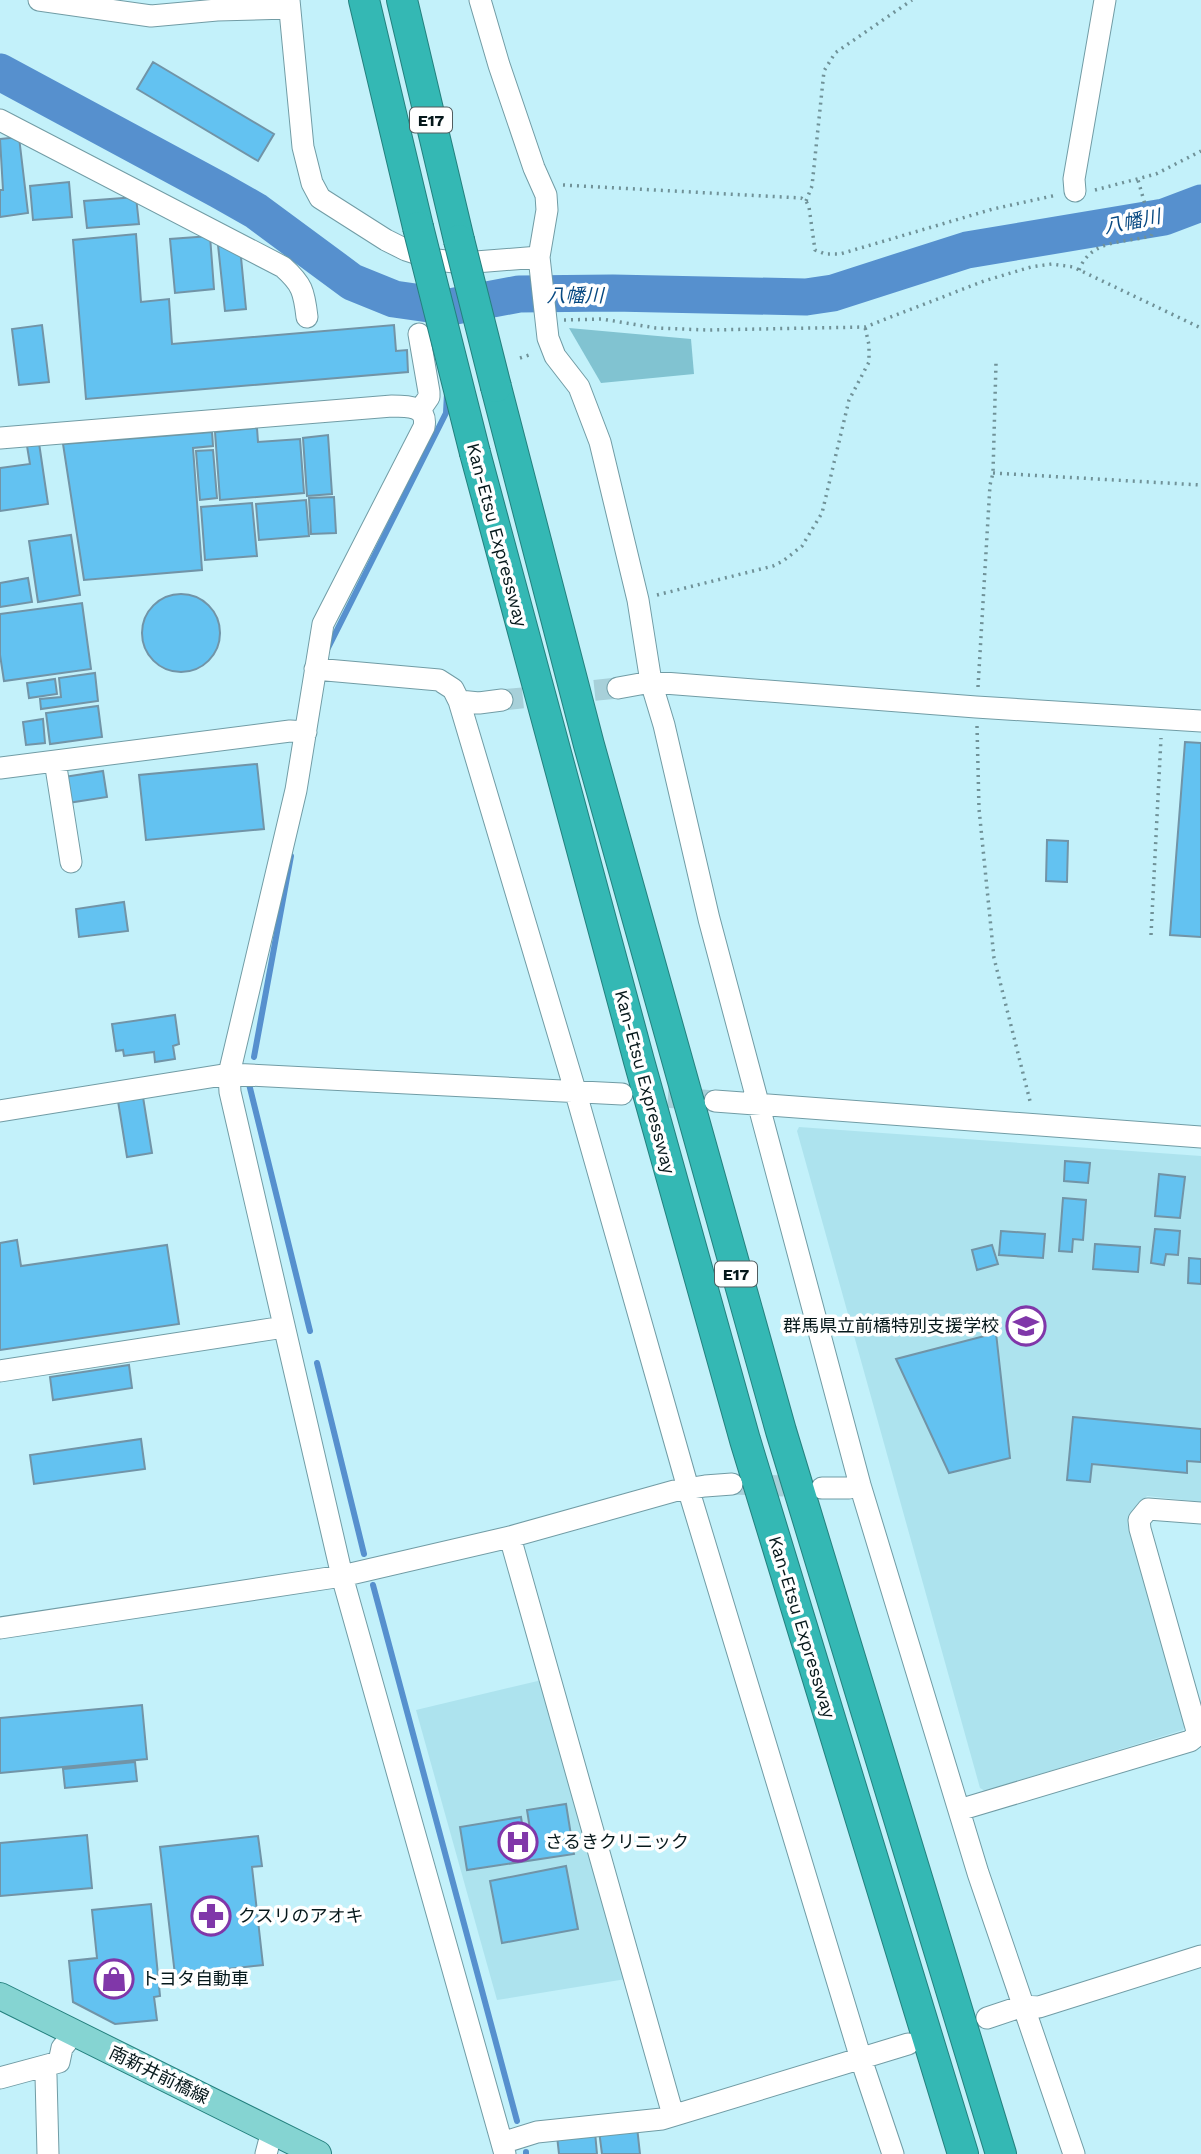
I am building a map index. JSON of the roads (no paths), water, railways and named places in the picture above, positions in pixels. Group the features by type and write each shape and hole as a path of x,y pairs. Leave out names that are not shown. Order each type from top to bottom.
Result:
{"highway":[{"name":"Kan-Etsu Expressway","path":"364,0 475,453 635,1048 745,1440 963,2154"},
{"name":"Kan-Etsu Expressway","path":"402,0 459,240 589,745 780,1431 1001,2154"}],"main road":[{"name":"南新井前橋線","path":"0,1996 74,2033 269,2143 318,2154"}],"street":[{"path":"39,0 151,16 289,4 303,147 312,184 325,203 396,245 438,260 540,263"},
{"path":"480,0 534,168 545,189 547,210 540,263 544,317 550,347 579,387 600,442 638,600 651,682 664,725 703,895 860,1485 959,1810 1074,2154"},
{"path":"1075,191 1074,178 1104,0"},
{"path":"0,120 283,267 299,281 307,317"},
{"path":"416,408 429,397 419,334"},
{"path":"0,438 392,406 416,408 424,415 424,427 323,624 296,790 229,1074 233,1105 342,1576 504,2148 537,2132 662,2119 908,2044"},
{"path":"315,669 439,680 453,689 459,701 575,1090 688,1488 861,2059 893,2154"},
{"path":"618,688 651,682 1201,721"},
{"path":"459,701 479,703 502,700"},
{"path":"0,766 290,731 306,732"},
{"path":"55,761 71,862"},
{"path":"0,1111 229,1074 622,1094"},
{"path":"715,1101 1201,1137"},
{"path":"0,1371 284,1327"},
{"path":"0,1628 342,1576 510,1537 688,1488 732,1484"},
{"path":"822,1488 849,1488 860,1485"},
{"path":"959,1810 1190,1741 1195,1737 1198,1731 1139,1520 1148,1509 1201,1513"},
{"path":"510,1537 673,2115"},
{"path":"987,2018 1023,2006 1039,2007 1201,1956"},
{"path":"0,2078 59,2062 62,2048 74,2033"},
{"path":"44,2067 48,2154"}],"waterway":[{"name":"八幡川","path":"0,72 256,211 352,282 394,299 450,307 519,294 806,297 833,293 967,250 1164,217 1201,203"},
{"path":"328,648 446,413 447,393"},
{"path":"254,1057 291,856"},
{"path":"249,1084 310,1331"},
{"path":"317,1363 364,1554"},
{"path":"373,1585 517,2121"}],"tunnel":[{"path":"502,700 618,688"},
{"path":"637,1095 715,1101"},
{"path":"732,1484 810,1487"}],"place":[{"name":"群馬県立前橋特別支援学校","path":"1026,1326"},
{"name":"さるきクリニック","path":"518,1842"},
{"name":"クスリのアオキ","path":"211,1916"},
{"name":"トヨタ自動車","path":"114,1979"}]}
